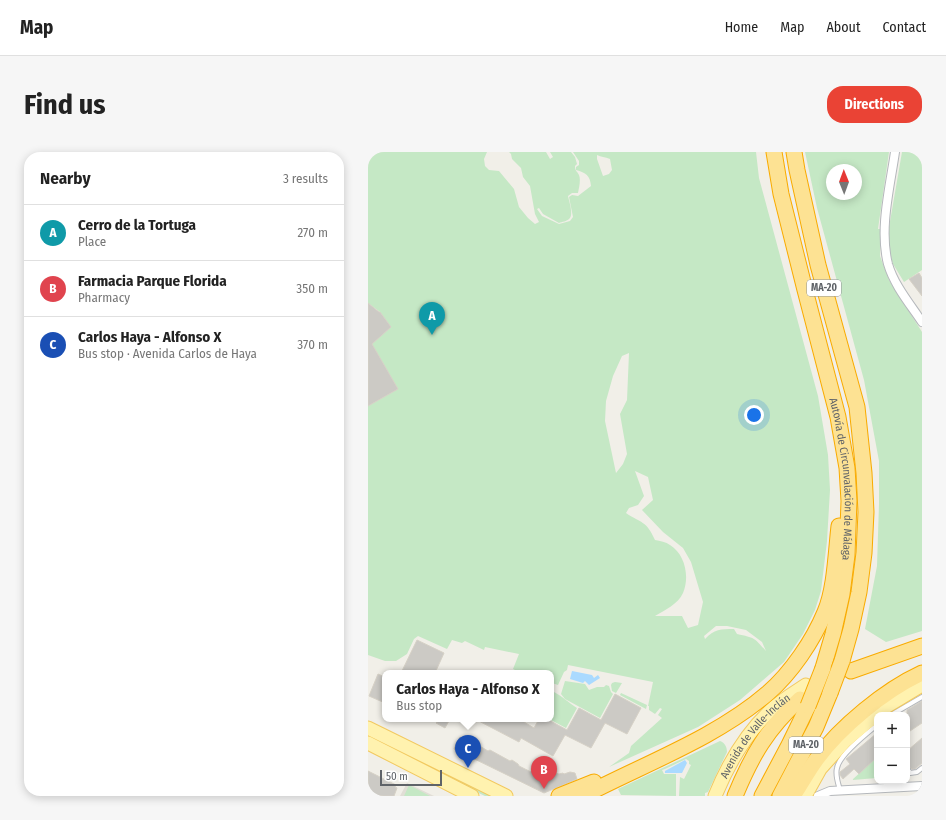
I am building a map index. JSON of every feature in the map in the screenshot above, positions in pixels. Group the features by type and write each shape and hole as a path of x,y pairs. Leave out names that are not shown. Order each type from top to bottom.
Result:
{"highway":[{"name":"Autovía de Circunvalación de Málaga","path":"762,796 789,745 804,703 823,668 833,634 842,594 847,555 849,501 847,468 838,416 781,194 774,152"},
{"name":"Autovía de Circunvalación de Málaga","path":"780,796 816,727 830,693 849,664 851,629 859,592 863,561 866,512 864,473 857,407 818,265 794,152"},
{"path":"583,796 717,729 753,706 785,675 813,638 826,611 832,585 841,500 843,448"},
{"path":"849,664 922,646"},
{"path":"793,796 817,759 839,734 872,704 906,681 922,673"},
{"path":"735,796 753,756 766,735 783,715 804,703"},
{"path":"559,796 616,772 639,768"}],"main road":[{"path":"849,664 922,642"},
{"name":"Avenida de Valle-Inclán","path":"715,796 726,769 741,744 756,725 786,698 806,685"},
{"path":"805,796 820,769 844,741 884,708 922,685"},
{"path":"368,728 506,796"},
{"path":"368,743 472,796"}],"street":[{"path":"895,152 885,226 888,265 896,282 922,322"},
{"path":"818,796 830,791 893,784 922,786"}],"lane":[{"path":"896,712 922,696"},
{"path":"840,790 836,774 837,767 846,753 874,729"},
{"path":"910,773 917,772 922,768"}],"shaded area":[{"path":"407,783 434,796 400,796"}],"green space":[{"path":"368,152 487,152 484,159 485,166 489,170 499,171 514,189 519,207 535,224 539,222 535,214 530,186 523,177 521,168 512,159 509,152 546,152 550,159 553,157 550,152 571,152 575,157 577,164 575,169 580,177 580,182 578,193 572,193 568,196 571,211 569,219 559,223 543,214 539,208 537,209 542,216 559,224 570,221 573,217 569,197 572,195 578,196 591,186 590,179 587,175 576,170 576,167 579,165 579,161 573,152 756,152 759,178 818,396 828,455 830,490 827,541 821,591 815,610 803,634 784,662 740,700 698,727 609,767 629,753 631,746 662,718 658,715 662,709 660,708 655,714 649,710 648,706 653,682 568,665 567,670 564,672 558,685 554,684 554,670 513,669 519,654 485,647 484,650 465,641 462,643 452,640 447,649 418,636 414,639 407,654 396,661 385,661 368,655 368,406 398,389 372,344 391,327 380,312 368,303","holes":["597,155 610,159 612,170 609,174 603,176","629,353 627,400 620,414 627,454 623,464 616,473 605,421 606,401 613,376 622,356","635,471 648,477 653,500 642,510 663,532 683,548 691,562 703,602 698,625 688,628 682,616 655,616 671,606 681,597 685,587 686,573 683,560 675,549 667,543 655,540 649,529 643,523 626,513 629,508 638,505 644,496","716,626 727,626 746,630 762,642 766,651 754,639 737,634 734,629 718,630 705,639 704,636"]},
{"path":"805,152 889,152 878,229 881,229 880,256 889,280 922,332 922,631 886,642 865,629 877,566 879,461 864,380 817,208"},
{"path":"902,152 922,152 922,270 904,282 893,264 889,250 888,233"},
{"path":"565,681 585,684 589,690 597,687 604,687 606,685 609,686 613,694 600,718 565,699 561,694"},
{"path":"615,682 622,683 616,693 612,691 611,685"},
{"path":"554,692 577,708 566,728 554,722"},
{"path":"621,693 647,705 646,709 620,695"},
{"path":"368,734 493,796 485,796 434,772 368,738"},
{"path":"720,741 727,748 727,752 708,792 705,793 705,796 679,796 680,777 684,779 691,765 686,759 662,770 664,774 676,774 676,796 621,795 618,789"},
{"path":"874,760 874,778 852,780"},
{"path":"409,785 430,796 404,796"}],"water":[{"path":"572,671 592,675 594,678 598,675 600,678 589,685 585,681 583,683 570,679"},
{"path":"685,760 687,763 682,773 665,773 665,771"}],"building":[{"path":"919,273 922,278 922,296 909,279"},
{"path":"368,303 380,312 391,327 372,344 398,389 368,406"},
{"path":"417,640 444,653 436,670 402,670"},
{"path":"378,674 382,676 382,702 369,696"},
{"path":"615,694 641,708 627,734 605,723 591,748 565,735 553,756 521,738 519,742 481,722 524,722 534,728 537,722 552,722 567,730 579,708 601,720"},
{"path":"922,701 922,723 910,731 910,712 907,712 907,710"},
{"path":"437,722 448,722 445,728 436,723"},
{"path":"874,736 874,760 859,774 854,769 843,779 840,772 850,764 846,759"},
{"path":"460,737 467,741 468,739 488,751 490,750 510,761 512,760 519,766 531,772 534,770 548,777 555,773 564,774 570,772 575,773 577,779 544,793 454,749"},
{"path":"922,738 922,763 915,769 910,767 910,748"},
{"path":"368,771 396,785 395,787 397,788 394,796 368,795"}],"place":[{"name":"Cerro de la Tortuga","path":"432,335"},
{"name":"Carlos Haya - Alfonso X","path":"468,768"},
{"name":"Farmacia Parque Florida","path":"544,789"}]}
